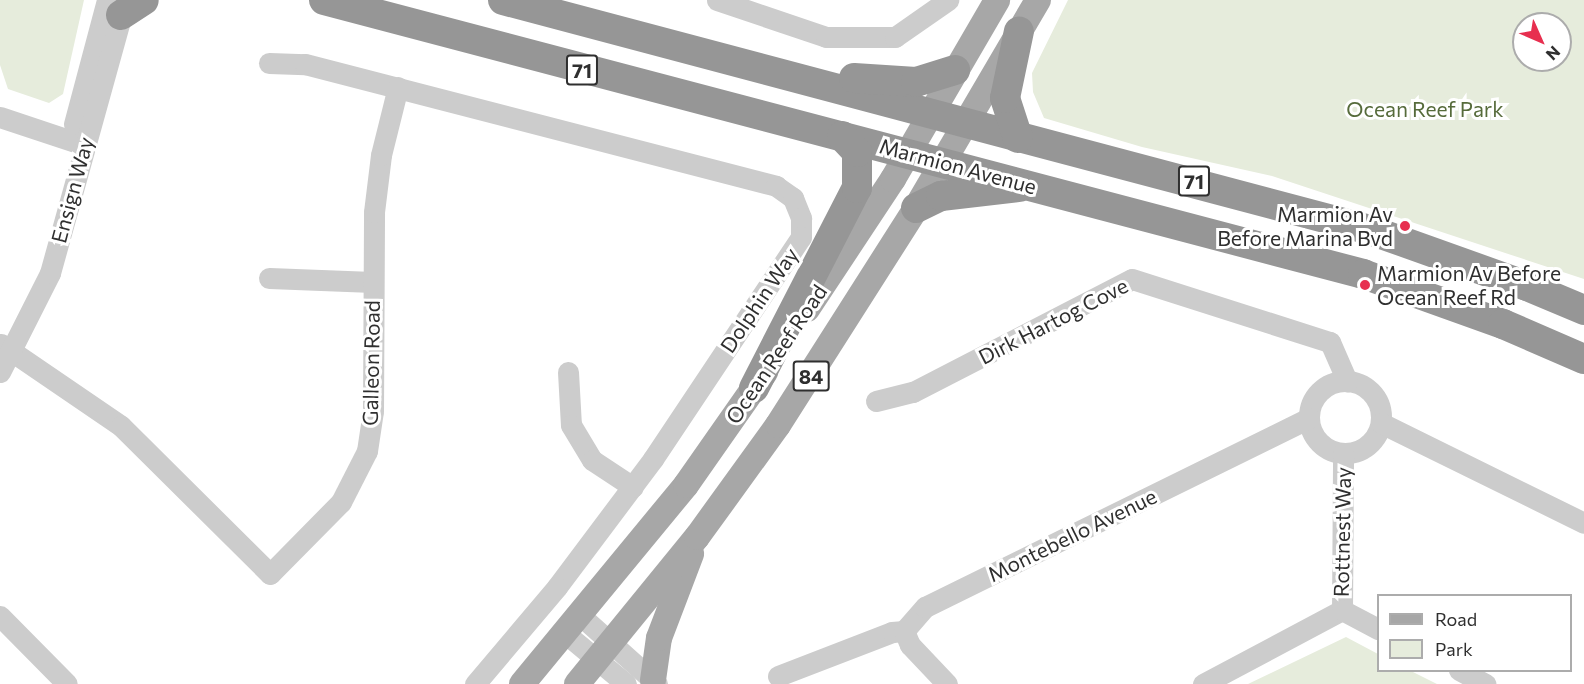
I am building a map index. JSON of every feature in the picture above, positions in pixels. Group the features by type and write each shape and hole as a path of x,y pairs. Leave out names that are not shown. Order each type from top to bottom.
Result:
{"highway":[{"name":"Marmion Avenue","path":"324,0 703,103 1030,184 1363,274 1503,324 1584,359"},
{"name":"Marmion Avenue","path":"503,0 1018,138 1233,191 1370,230 1527,286 1584,310"},
{"path":"1018,138 1005,98 1019,31"},
{"path":"667,43 719,40 828,73 885,82 933,80 955,70"},
{"path":"754,388 857,188 857,152 842,136"},
{"path":"916,208 941,196 1004,191 1030,184"}],"main road":[{"name":"Ocean Reef Road","path":"522,684 574,625 686,485 754,388 907,154 997,0"},
{"name":"Ocean Reef Road","path":"577,684 697,537 832,345 916,208 1038,0"},
{"path":"655,682 658,638 697,537"}],"street":[{"path":"717,0 826,37 895,37 948,0"},
{"name":"Ensign Way","path":"0,372 5,347 39,265 77,143 125,4"},
{"name":"Dolphin Way","path":"269,63 306,64 776,186 793,198 801,218 801,237 633,488 558,587 475,684"},
{"name":"Galleon Road","path":"5,347 121,426 270,574 341,502 367,451 374,411 373,282 378,178 398,87"},
{"path":"0,117 77,143"},
{"path":"269,278 373,282"},
{"name":"Dirk Hartog Cove","path":"876,401 914,392 1132,279 1330,342 1347,381"},
{"path":"568,372 571,425 592,460 633,488"},
{"path":"1347,381 1370,390 1377,400 1381,423 1369,445 1343,453 1320,444 1309,418 1317,395 1326,386 1347,381"},
{"name":"Montebello Avenue","path":"904,631 925,607 1309,418"},
{"path":"1381,423 1584,524"},
{"name":"Rottnest Way","path":"1342,610 1343,453"},
{"path":"1203,684 1342,610 1377,628"},
{"path":"0,616 67,684"},
{"path":"574,625 605,652 655,682"},
{"path":"778,676 892,632 904,631 910,645 947,684"},
{"path":"605,652 626,684"},
{"path":"1463,672 1485,684"}],"green space":[{"path":"0,0 84,0 63,94 49,103 8,89 0,65"},
{"name":"Ocean Reef Park","path":"1068,0 1584,0 1584,279 1272,176 1142,147 1044,118 1033,92 1032,73"},
{"path":"1346,637 1377,653 1377,672 1413,672 1437,684 1248,684"}],"place":[{"name":"Marmion Av Before Marina Bvd","path":"1405,226"},
{"name":"Marmion Av Before Ocean Reef Rd","path":"1365,285"}]}
